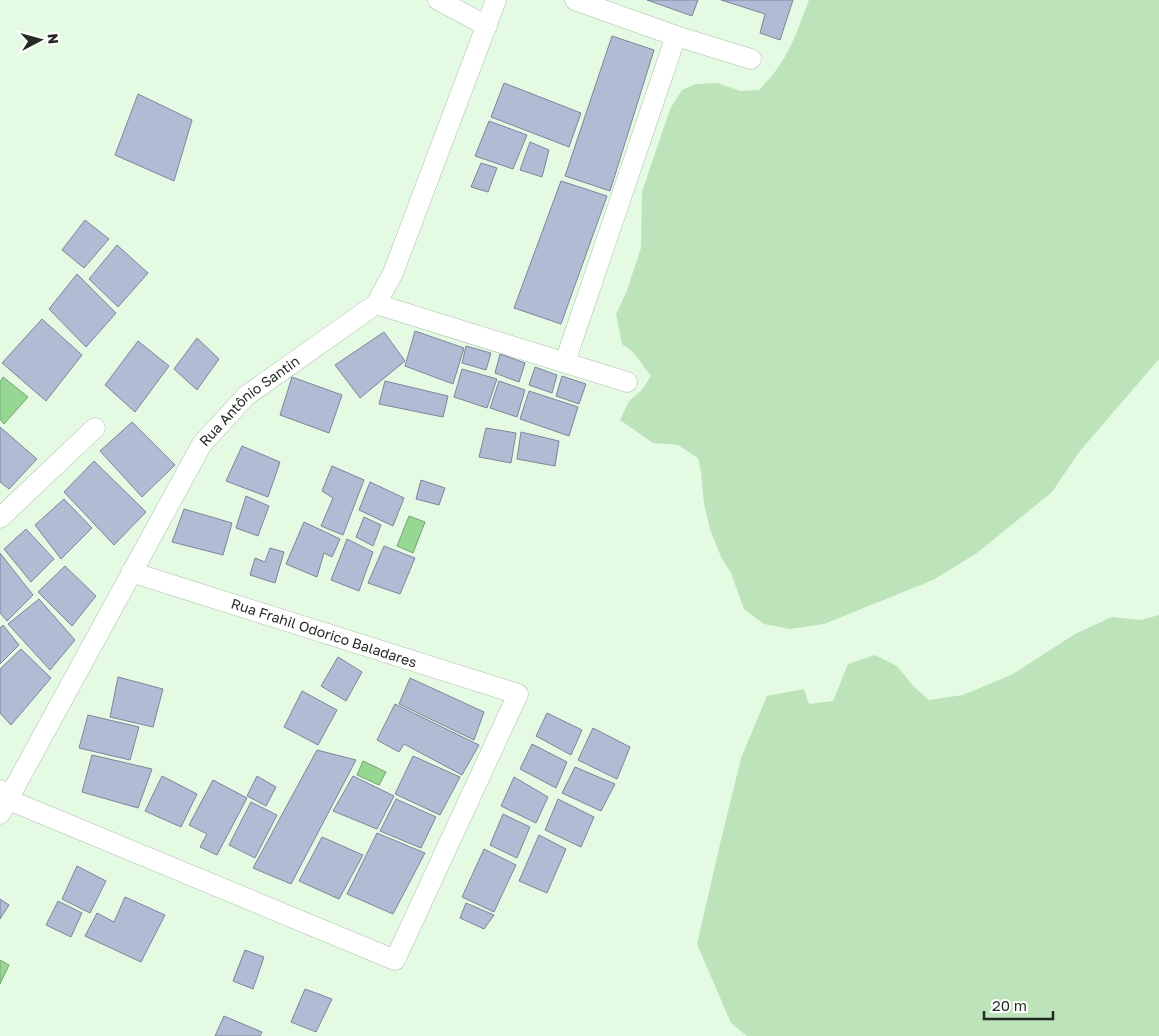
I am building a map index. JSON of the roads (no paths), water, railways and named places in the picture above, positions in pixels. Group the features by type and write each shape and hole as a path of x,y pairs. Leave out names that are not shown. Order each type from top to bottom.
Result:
{"street":[{"path":"438,0 487,26"},
{"name":"Rua Antônio Santin","path":"3,801 202,444 246,396 376,304 393,273 496,0"},
{"path":"575,0 750,60"},
{"path":"565,362 676,36"},
{"path":"376,304 627,382"},
{"path":"0,518 95,428"},
{"name":"Rua Frahil Odorico Baladares","path":"3,801 395,960 518,694 131,572"}]}
